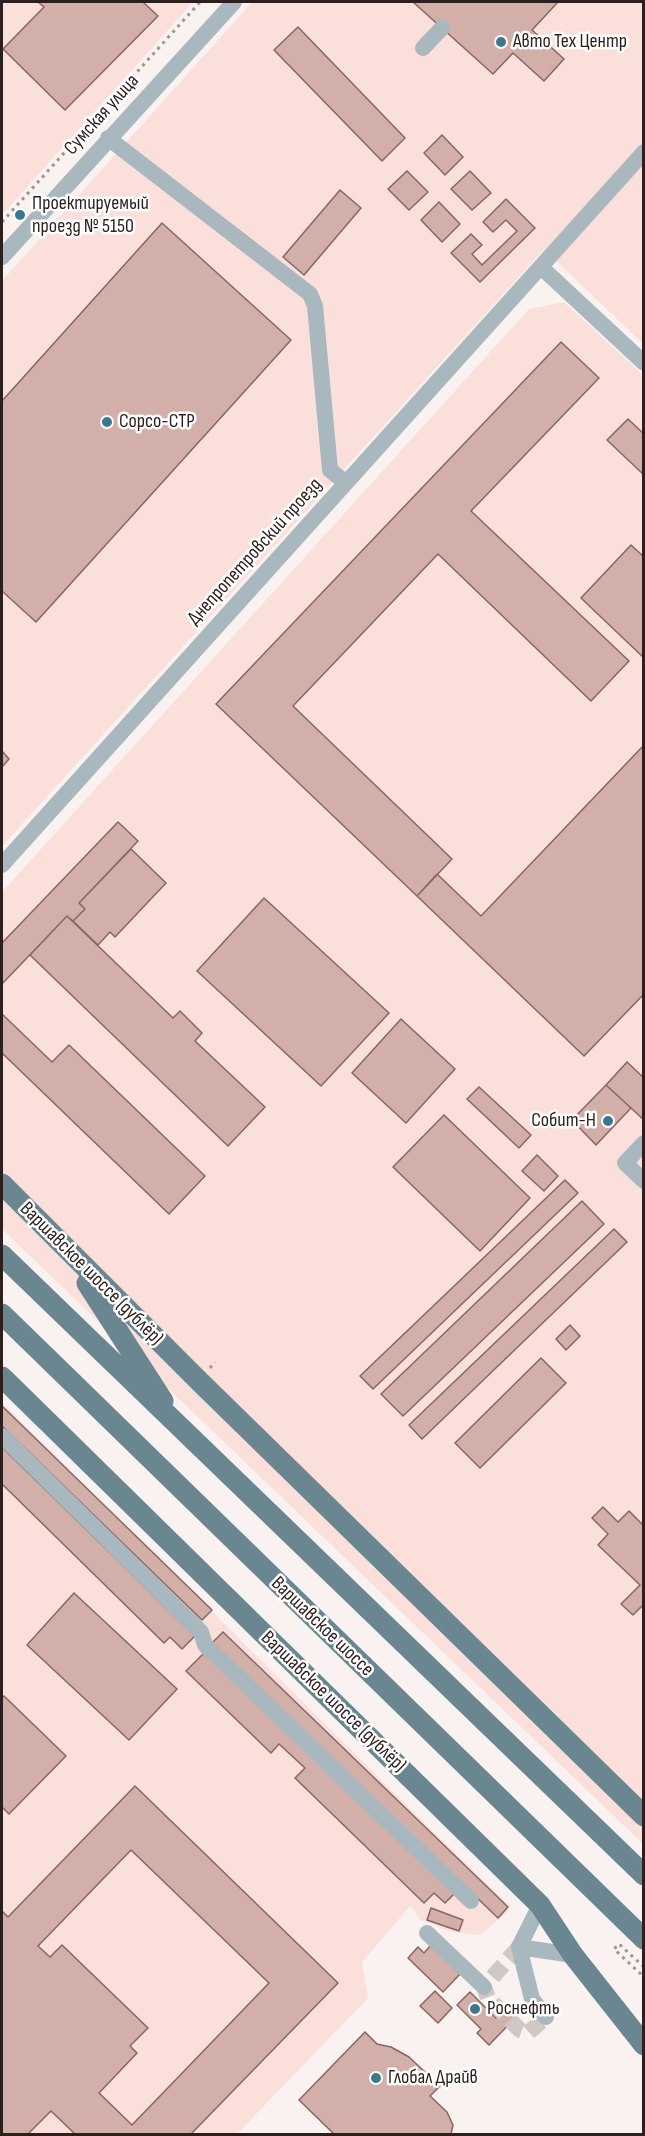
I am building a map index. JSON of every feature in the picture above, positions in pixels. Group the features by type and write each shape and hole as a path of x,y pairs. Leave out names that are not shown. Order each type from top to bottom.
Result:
{"main road":[{"name":"Варшавское шоссе (дублёр)","path":"2,1184 66,1250 644,1816"},
{"path":"66,1250 183,1431"},
{"path":"2,1255 644,1875"},
{"name":"Варшавское шоссе","path":"2,1314 644,1939"},
{"name":"Варшавское шоссе (дублёр)","path":"2,1377 540,1905 573,1955 644,2045"}],"street":[{"name":"Сумская улица","path":"2,257 234,2"},
{"path":"423,48 442,28"},
{"path":"108,138 309,294 315,306 330,470 346,483"},
{"name":"Днепропетровский проезд","path":"2,865 644,152"},
{"path":"541,267 644,363"},
{"path":"644,1143 625,1163 644,1181"},
{"path":"2,1436 201,1632 205,1645 471,1901"},
{"path":"540,1905 519,1947 532,1999 546,2017"},
{"path":"427,1932 484,1987"},
{"path":"519,1947 573,1955"}],"path":[{"path":"2,222 200,2"},
{"path":"644,1967 620,1944 614,1949 644,1977"}],"shaded area":[{"path":"2,2 193,2 2,215"},
{"path":"252,2 643,2 643,344 544,249 2,846 2,281"},
{"path":"564,302 644,376 643,1844 2,1229 2,892 529,309"},
{"path":"2,1403 510,1906 505,1914 480,1935 452,1932 419,1919 411,1905 362,1962 368,1998 237,2134 2,2134"}],"building":[{"path":"38,2 143,2 158,16 65,110 3,49 44,7"},
{"name":"Авто Тех Центр","path":"413,2 558,2 532,30 564,59 544,81 513,53 493,74"},
{"path":"298,27 405,138 382,161 274,50"},
{"path":"442,135 463,157 445,175 424,153"},
{"path":"407,171 428,192 409,210 388,189"},
{"path":"470,171 491,193 472,210 451,189"},
{"path":"340,190 361,208 304,275 283,257"},
{"path":"506,199 535,228 480,282 451,253 471,234 482,245 472,254 482,265 517,231 506,220 493,232 483,222"},
{"path":"439,202 460,224 442,242 421,220"},
{"path":"162,223 291,340 36,622 2,591 2,401"},
{"path":"561,342 599,378 471,511 629,661 591,701 438,554 293,706 452,859 417,896 216,704"},
{"path":"628,419 644,434 644,475 607,440"},
{"path":"631,545 644,557 644,658 581,598"},
{"path":"644,745 644,994 584,1056 417,896 437,874 481,916"},
{"path":"2,751 9,759 2,767"},
{"path":"118,822 138,841 79,903 85,909 73,921 67,916 2,984 2,943"},
{"path":"131,849 166,883 115,937 110,932 98,945 73,921 85,909 79,903"},
{"path":"264,898 389,1013 321,1086 197,971"},
{"path":"67,916 173,1018 180,1011 202,1033 195,1041 265,1107 228,1146 30,955"},
{"path":"2,1014 52,1062 69,1045 205,1176 169,1214 2,1053"},
{"path":"401,1019 455,1069 406,1123 352,1073"},
{"path":"627,1062 644,1078 644,1120 606,1085"},
{"path":"606,1085 631,1108 596,1145 572,1120"},
{"path":"479,1087 531,1135 519,1148 467,1099"},
{"path":"444,1115 530,1198 480,1251 393,1167"},
{"path":"537,1155 558,1176 544,1191 522,1171"},
{"path":"565,1180 578,1193 373,1389 360,1376"},
{"path":"582,1201 604,1224 403,1416 381,1394"},
{"path":"614,1229 627,1242 422,1439 409,1425"},
{"path":"570,1325 580,1336 566,1350 556,1339"},
{"path":"541,1358 566,1383 480,1468 455,1443"},
{"path":"2,1406 212,1610 202,1620 2,1426"},
{"path":"2,1447 195,1636 182,1649 170,1637 164,1643 2,1484"},
{"path":"603,1507 618,1522 629,1511 644,1526 644,1604 633,1615 621,1604 640,1585 598,1545 608,1534 592,1518"},
{"path":"74,1593 177,1689 129,1740 27,1645"},
{"path":"223,1632 508,1907 498,1918 212,1643"},
{"path":"205,1652 455,1893 445,1903 434,1893 424,1903 295,1778 305,1768 279,1744 271,1753 186,1671"},
{"path":"4,1696 66,1756 9,1814 2,1807 2,1698"},
{"path":"135,1786 338,1983 191,2134 75,2134 51,2111 28,2134 2,2134 2,1911 8,1917","holes":["131,1850 269,1983 132,2125 99,2093 137,2053 130,2046 148,2028 62,1945 50,1957 38,1946"]},
{"path":"431,1908 463,1920 459,1931 427,1920"},
{"path":"431,1945 460,1974 443,1992 408,1958 418,1947 424,1953"},
{"path":"435,1991 452,2008 438,2023 420,2006"},
{"path":"470,1992 496,2018 511,2004 520,2013 489,2045 477,2033 481,2029 457,2005"},
{"name":"Глобал Драйв","path":"365,2032 377,2044 391,2047 409,2057 440,2086 430,2096 447,2112 453,2125 451,2134 334,2134 299,2100"}],"tunnel":[{"path":"519,1947 484,1987 488,1998 520,2030 528,2033 546,2017"}],"place":[{"name":"Авто Тех Центр","path":"501,42"},
{"name":"Проектируемый проезд № 5150","path":"20,215"},
{"name":"Сорсо-СТР","path":"107,422"},
{"name":"Собит-Н","path":"608,1121"},
{"name":"Роснефть","path":"475,2009"},
{"name":"Глобал Драйв","path":"376,2078"}]}
